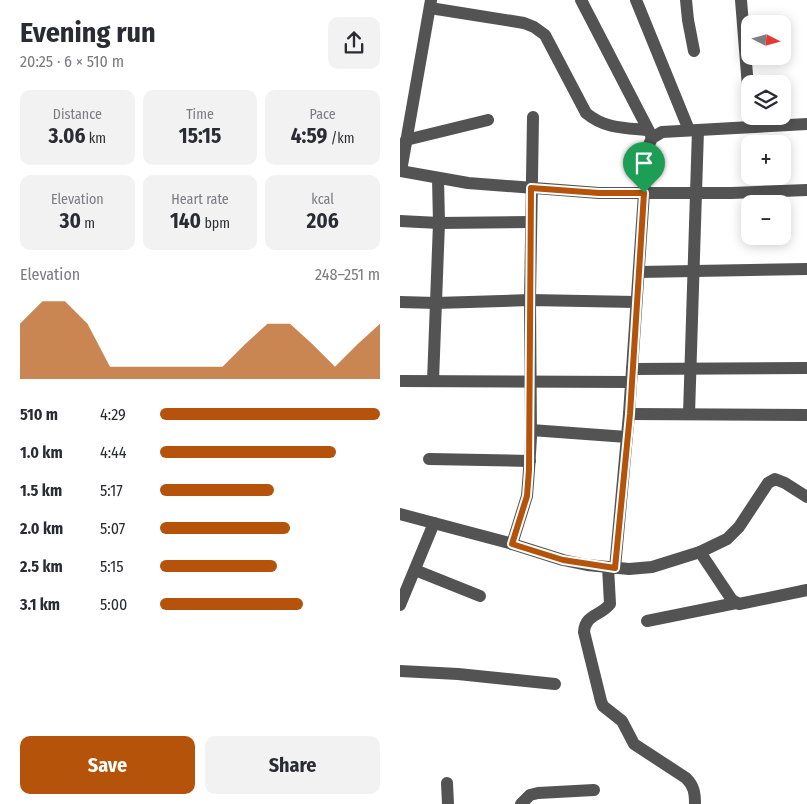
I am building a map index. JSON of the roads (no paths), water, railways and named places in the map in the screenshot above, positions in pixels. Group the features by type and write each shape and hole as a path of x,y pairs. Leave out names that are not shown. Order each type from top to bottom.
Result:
{"street":[{"path":"581,0 650,134 638,272 630,414 611,568 610,604 606,610 589,618 585,624 584,632 603,706 622,721 634,744 686,778 692,784 695,792 695,804"},
{"path":"636,0 694,130 696,193 689,414"},
{"path":"686,0 694,50"},
{"path":"742,0 747,75"},
{"path":"741,123 650,134 596,121 586,113 545,35 534,27 524,23 430,4 400,171 468,183 599,193 807,190"},
{"path":"512,544 527,496 530,461 533,117"},
{"path":"406,140 488,120"},
{"path":"791,123 807,124"},
{"path":"433,381 439,223 438,178"},
{"path":"400,221 439,223 531,222"},
{"path":"638,272 807,269"},
{"path":"400,302 436,303 530,300 636,302"},
{"path":"400,381 530,382 632,376 690,369 807,368"},
{"path":"630,414 807,415"},
{"path":"531,430 627,436"},
{"path":"429,459 530,461"},
{"path":"400,514 512,544 563,560 629,569 652,567 700,552 727,539 740,527 768,483 775,479 785,482 807,497"},
{"path":"400,605 434,523"},
{"path":"700,552 732,600 736,603"},
{"path":"415,570 480,596"},
{"path":"647,621 736,603 744,604 807,590"},
{"path":"400,671 458,674 555,684"},
{"path":"447,783 448,804"},
{"path":"521,804 530,795 538,793 594,790"}]}
